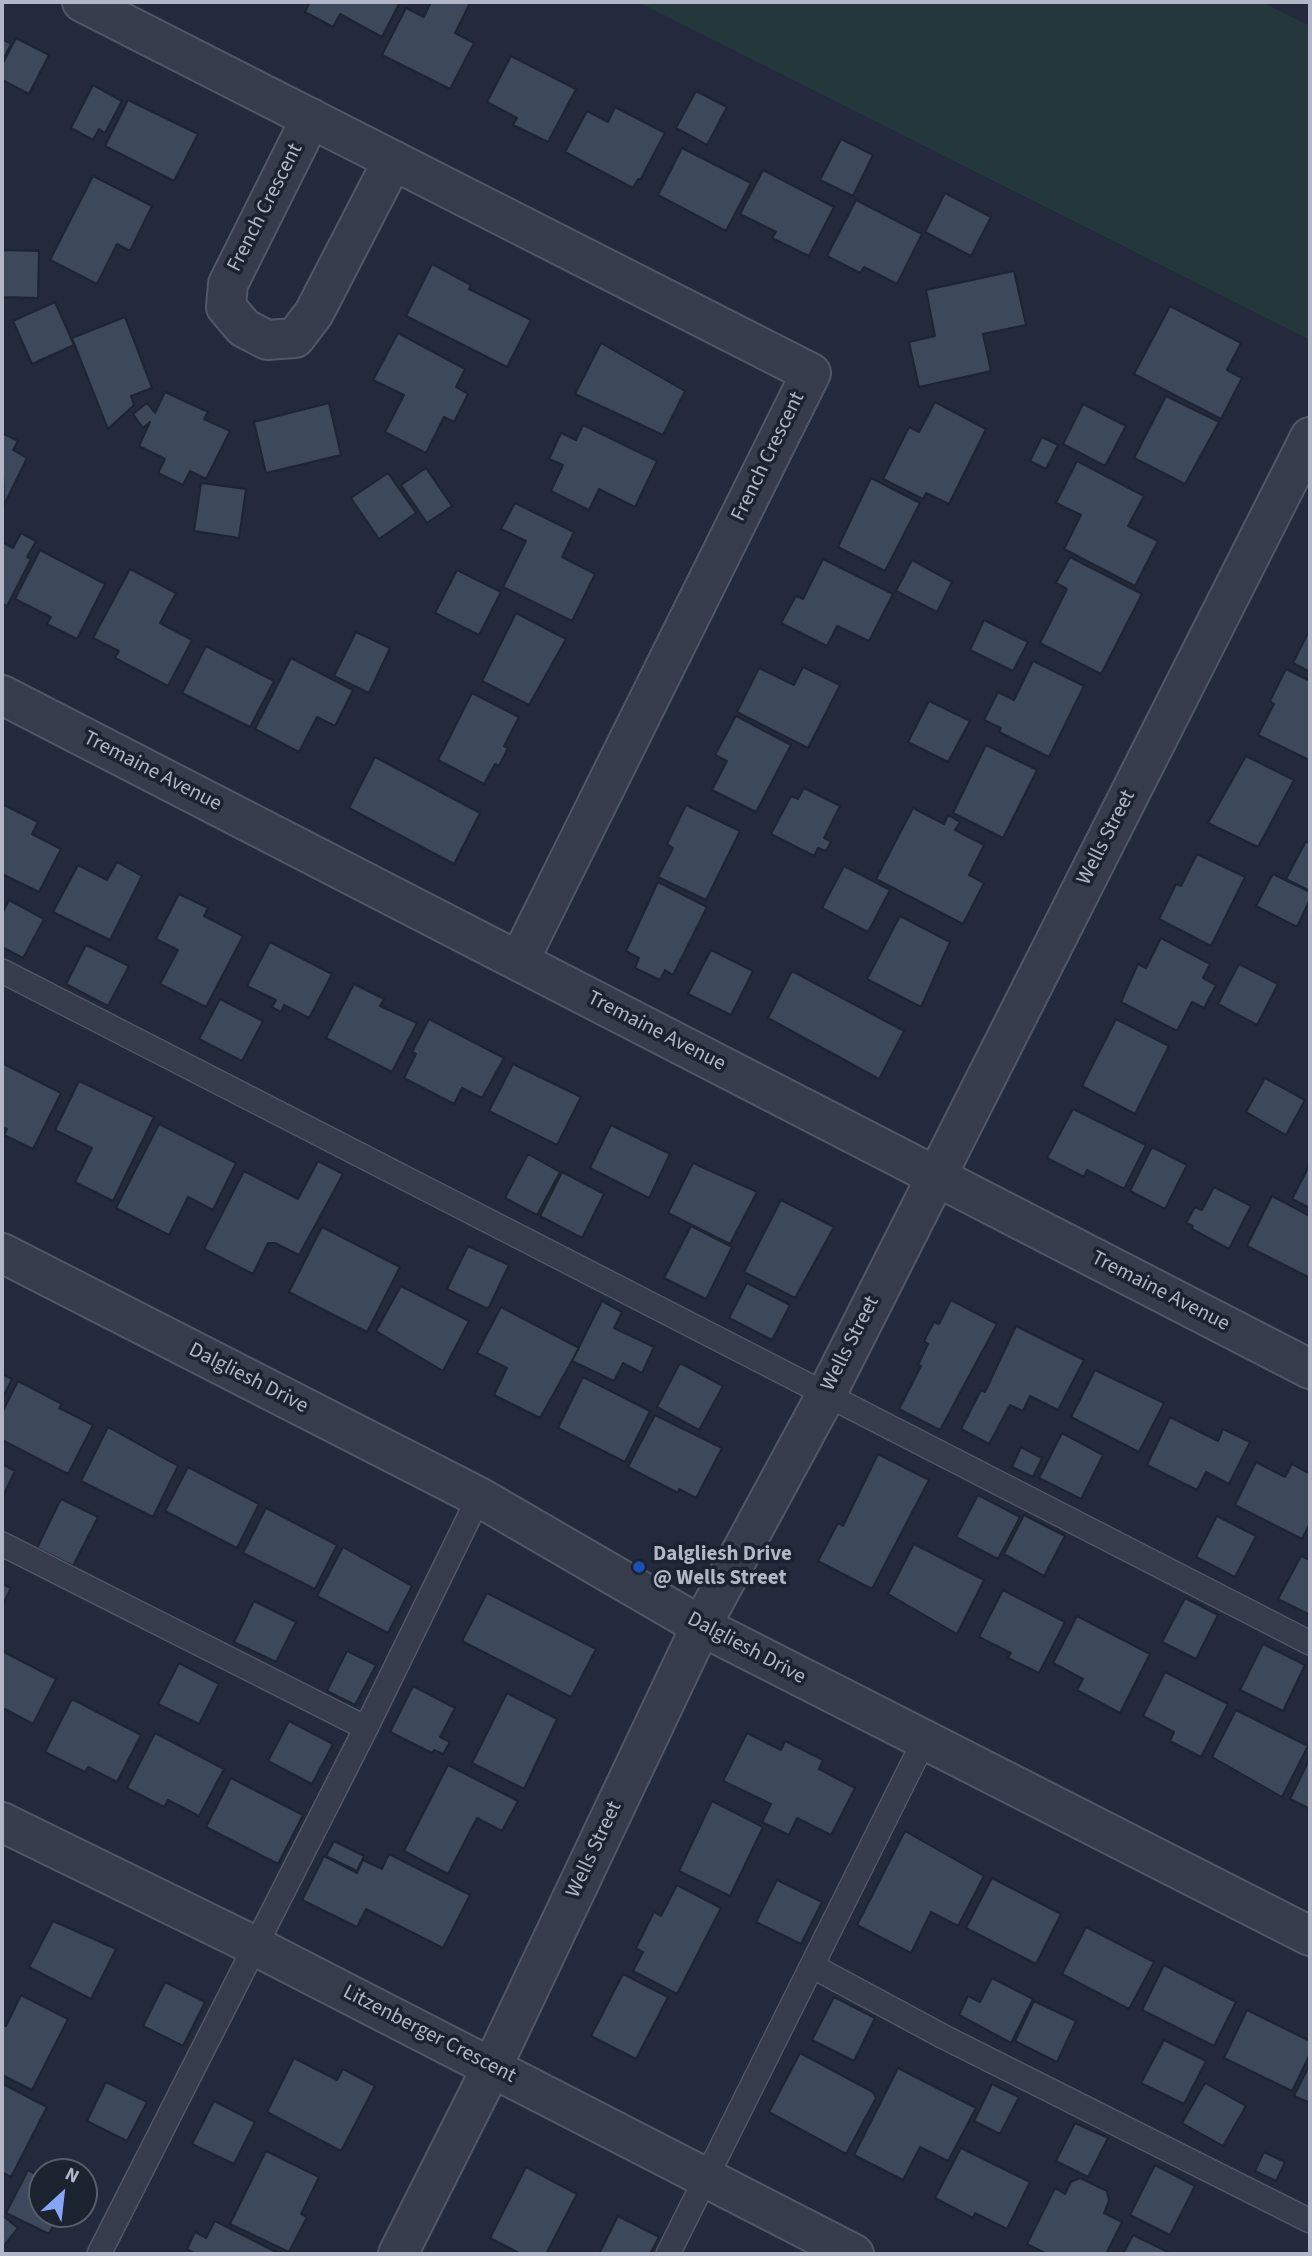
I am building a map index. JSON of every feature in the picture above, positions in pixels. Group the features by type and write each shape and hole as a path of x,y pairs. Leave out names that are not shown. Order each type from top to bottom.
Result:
{"street":[{"name":"French Crescent","path":"82,2 811,373 519,961"},
{"name":"French Crescent","path":"311,118 228,284 226,307 244,328 267,340 295,338 314,313 393,160"},
{"name":"Wells Street","path":"398,2254 492,2067 701,1626 827,1393 1310,437"},
{"name":"Tremaine Avenue","path":"2,695 1310,1369"},
{"name":"Dalgliesh Drive","path":"2,1253 478,1497 701,1626 1310,1936"},
{"name":"Litzenberger Crescent","path":"2,1822 255,1946 854,2254"}],"lane":[{"path":"2,971 1310,1643"},
{"path":"99,2254 366,1728 478,1497"},
{"path":"2,1544 366,1728"},
{"path":"668,2254 925,1741"},
{"path":"814,1967 944,2037 1310,2221"}],"green space":[{"path":"638,2 1262,2 1310,26 1310,340"}],"building":[{"path":"310,2 400,2 382,37 340,14 333,27 305,12"},
{"path":"431,2 470,3 455,33 474,43 450,89 382,55 406,8 424,17"},
{"path":"16,38 49,55 29,94 2,80 2,65"},
{"path":"2,39 11,44 2,62"},
{"path":"511,56 576,89 548,142 513,125 517,118 487,102"},
{"path":"93,85 122,101 105,133 99,129 93,140 71,128"},
{"path":"696,91 727,107 707,145 676,128"},
{"path":"128,100 198,134 174,181 105,146"},
{"path":"615,107 665,133 633,188 565,152 587,111 608,122"},
{"path":"841,139 873,155 853,196 820,180"},
{"path":"682,148 751,183 726,231 658,195"},
{"path":"763,170 834,207 809,256 772,238 776,232 740,214"},
{"path":"93,176 152,206 130,251 117,244 97,284 50,260"},
{"path":"945,193 991,217 971,256 925,232"},
{"path":"856,200 922,234 897,284 864,267 860,273 827,256"},
{"path":"2,250 39,251 38,298 2,297"},
{"path":"432,264 471,285 469,289 531,320 507,367 406,316"},
{"path":"1014,271 1026,325 983,334 991,371 919,387 909,342 935,336 926,290"},
{"path":"55,302 74,345 32,364 13,321"},
{"path":"1170,306 1241,343 1227,370 1242,378 1221,419 1134,374"},
{"path":"125,317 152,388 131,396 134,405 108,429 72,338"},
{"path":"398,333 465,369 456,387 468,394 454,422 444,417 426,453 385,432 404,395 373,380"},
{"path":"601,343 685,391 663,435 575,394"},
{"path":"165,392 208,412 204,419 230,431 206,479 190,471 183,485 158,473 165,459 139,446 150,422 143,428 133,414 147,403 155,413"},
{"path":"1166,396 1219,422 1185,484 1134,458"},
{"path":"935,402 986,429 949,504 926,493 923,499 883,479 909,427 919,432"},
{"path":"329,403 341,455 266,473 254,422"},
{"path":"1083,404 1126,426 1105,466 1063,444"},
{"path":"583,425 657,461 635,507 599,489 589,510 551,491 563,465 549,459 561,433 576,440"},
{"path":"2,433 18,441 13,450 27,458 4,505"},
{"path":"1042,437 1058,445 1046,469 1030,461"},
{"path":"1077,461 1144,496 1128,526 1158,541 1135,586 1064,549 1081,515 1056,503"},
{"path":"426,468 452,506 427,523 401,485"},
{"path":"388,473 416,513 379,539 351,498"},
{"path":"871,478 920,503 885,571 838,547"},
{"path":"201,483 246,489 239,538 194,531"},
{"path":"515,503 574,532 562,557 595,574 572,621 503,587 526,541 501,529"},
{"path":"21,533 36,541 27,557 31,559 7,606 2,603 2,542 13,548"},
{"path":"40,550 105,584 77,639 47,624 51,617 15,599"},
{"path":"1070,557 1142,594 1101,674 1040,643 1067,589 1056,583"},
{"path":"823,559 893,594 869,641 837,626 827,646 781,623 796,596 803,599"},
{"path":"912,560 952,582 937,612 896,591"},
{"path":"130,569 176,593 160,623 192,640 168,686 115,658 119,651 93,638"},
{"path":"457,570 501,592 479,635 435,613"},
{"path":"516,613 566,639 529,705 482,681"},
{"path":"984,620 1028,642 1013,671 970,650"},
{"path":"1310,629 1310,672 1293,663"},
{"path":"356,632 390,648 369,693 334,676"},
{"path":"206,646 274,681 250,727 182,693"},
{"path":"291,658 353,690 335,726 317,717 299,752 255,729"},
{"path":"1033,661 1084,686 1049,757 999,732 1001,728 984,720 998,692 1014,700"},
{"path":"803,667 840,685 808,748 737,712 759,668 794,685"},
{"path":"1286,669 1310,681 1309,760 1258,735 1274,704 1270,701"},
{"path":"472,693 519,717 504,746 508,748 499,766 495,764 484,784 438,760"},
{"path":"929,701 970,721 948,762 908,742"},
{"path":"736,716 791,745 756,812 712,790 727,761 715,755"},
{"path":"986,745 1037,770 1003,838 953,813"},
{"path":"1246,756 1294,780 1258,847 1208,823"},
{"path":"375,757 480,813 454,864 349,808"},
{"path":"804,788 840,806 824,838 831,842 826,851 818,848 814,856 771,834 791,796 798,799"},
{"path":"2,804 38,822 32,834 61,849 39,892 2,874"},
{"path":"686,805 740,831 706,900 658,877 673,848 667,844"},
{"path":"913,808 944,824 948,815 960,822 955,830 984,845 969,875 984,883 963,924 876,879"},
{"path":"1306,841 1310,844 1310,891 1286,879"},
{"path":"1197,854 1245,877 1211,946 1159,919 1176,884 1181,886"},
{"path":"117,862 142,876 110,940 53,912 78,865 107,880"},
{"path":"844,866 890,890 868,932 822,908"},
{"path":"1273,874 1310,892 1310,899 1297,927 1256,906"},
{"path":"658,882 707,907 673,975 665,970 660,980 635,968 639,958 626,951"},
{"path":"179,894 208,908 204,916 243,936 206,1007 160,984 178,950 156,939"},
{"path":"9,900 44,919 23,958 2,947 2,914"},
{"path":"900,916 950,942 921,1007 867,979"},
{"path":"1161,938 1210,964 1203,978 1216,985 1204,1008 1192,1002 1177,1031 1121,1002 1138,964 1146,968"},
{"path":"270,942 332,974 309,1018 284,1005 281,1012 272,1007 276,1000 247,986"},
{"path":"86,945 129,966 108,1006 66,984"},
{"path":"711,950 753,971 731,1015 688,994"},
{"path":"1239,964 1278,984 1257,1025 1218,1004"},
{"path":"792,971 904,1031 879,1079 768,1018"},
{"path":"354,984 384,999 380,1006 417,1023 392,1072 326,1038"},
{"path":"220,999 263,1021 242,1061 199,1039"},
{"path":"429,1019 504,1058 482,1098 462,1088 454,1104 404,1078 416,1054 412,1052"},
{"path":"1116,1019 1169,1046 1135,1114 1082,1086"},
{"path":"2,1063 61,1093 33,1149 4,1135 7,1129 2,1127"},
{"path":"513,1064 581,1097 557,1145 489,1111"},
{"path":"1265,1078 1305,1100 1286,1135 1246,1112"},
{"path":"79,1081 154,1117 113,1201 75,1182 92,1148 55,1130"},
{"path":"1073,1109 1146,1145 1124,1189 1087,1170 1084,1177 1047,1158"},
{"path":"159,1124 236,1163 213,1210 188,1197 169,1235 116,1208"},
{"path":"611,1125 670,1154 649,1198 590,1168"},
{"path":"1152,1147 1187,1165 1165,1209 1130,1191"},
{"path":"528,1154 560,1172 537,1215 505,1198"},
{"path":"318,1161 343,1174 299,1255 275,1243 268,1243 253,1274 204,1249 244,1171 298,1199"},
{"path":"693,1163 757,1192 730,1244 668,1213"},
{"path":"1310,1164 1310,1208 1292,1199"},
{"path":"562,1172 604,1194 582,1238 540,1216"},
{"path":"1214,1187 1251,1206 1229,1249 1186,1223 1195,1207 1202,1210"},
{"path":"1272,1196 1310,1216 1310,1278 1247,1246"},
{"path":"781,1200 834,1227 795,1298 744,1272"},
{"path":"691,1226 732,1247 706,1299 664,1278"},
{"path":"322,1227 400,1267 367,1332 289,1292"},
{"path":"468,1246 509,1265 488,1309 447,1289"},
{"path":"747,1283 790,1305 772,1340 729,1318"},
{"path":"401,1286 469,1321 443,1371 376,1331"},
{"path":"951,1300 997,1324 940,1430 899,1409 921,1366 918,1365 928,1344 924,1341 934,1322 939,1324"},
{"path":"602,1301 622,1312 614,1328 654,1347 642,1373 623,1363 614,1381 572,1361"},
{"path":"501,1307 579,1348 540,1418 494,1395 507,1368 477,1353"},
{"path":"1016,1326 1084,1360 1058,1410 1030,1396 1023,1411 1010,1405 989,1444 961,1429 981,1390 985,1392"},
{"path":"680,1363 723,1386 699,1430 657,1407"},
{"path":"1095,1370 1164,1403 1139,1452 1071,1417"},
{"path":"2,1374 12,1379 2,1399"},
{"path":"583,1377 650,1411 625,1462 558,1428"},
{"path":"18,1381 62,1404 59,1408 93,1425 68,1474 2,1440 2,1413"},
{"path":"655,1415 722,1448 696,1498 679,1489 678,1493 628,1467"},
{"path":"1170,1417 1218,1441 1223,1429 1250,1442 1229,1484 1206,1472 1197,1490 1147,1465"},
{"path":"108,1427 178,1466 153,1517 81,1481"},
{"path":"1062,1433 1103,1455 1081,1499 1039,1478"},
{"path":"1021,1447 1042,1458 1033,1477 1012,1467"},
{"path":"878,1454 929,1480 872,1589 818,1561 838,1523 843,1526"},
{"path":"1256,1462 1285,1477 1292,1464 1310,1474 1310,1523 1302,1539 1235,1505"},
{"path":"2,1464 15,1471 2,1498"},
{"path":"188,1467 259,1504 237,1548 165,1511"},
{"path":"978,1495 1020,1517 998,1559 956,1537"},
{"path":"61,1499 98,1517 73,1566 37,1548"},
{"path":"266,1508 337,1545 315,1589 243,1553"},
{"path":"1024,1515 1065,1536 1044,1576 1004,1554"},
{"path":"1217,1516 1256,1536 1235,1577 1196,1557"},
{"path":"914,1544 984,1580 957,1634 888,1594"},
{"path":"343,1547 412,1586 388,1633 317,1596"},
{"path":"1301,1556 1310,1560 1310,1615 1278,1599"},
{"path":"2,1584 11,1588 2,1606"},
{"path":"1003,1590 1065,1622 1039,1673 1008,1658 1011,1653 979,1637"},
{"path":"487,1593 596,1649 571,1697 462,1641"},
{"path":"1185,1598 1218,1615 1196,1659 1162,1642"},
{"path":"254,1601 296,1622 276,1662 234,1642"},
{"path":"1077,1616 1150,1654 1120,1713 1077,1690 1083,1679 1053,1663"},
{"path":"1263,1644 1305,1665 1283,1711 1240,1690"},
{"path":"2,1651 56,1679 33,1724 5,1709 2,1714"},
{"path":"347,1651 376,1665 355,1705 327,1691"},
{"path":"179,1663 219,1684 199,1724 158,1704"},
{"path":"1165,1672 1228,1704 1201,1757 1170,1741 1174,1732 1143,1716"},
{"path":"413,1686 455,1708 440,1737 450,1742 443,1754 434,1750 432,1753 390,1732"},
{"path":"507,1693 557,1719 524,1789 472,1763"},
{"path":"72,1699 141,1735 117,1782 88,1767 85,1772 45,1752"},
{"path":"1236,1710 1308,1746 1282,1797 1212,1757"},
{"path":"289,1721 333,1744 312,1784 268,1761"},
{"path":"155,1733 224,1769 199,1816 168,1800 164,1807 127,1788"},
{"path":"747,1733 781,1750 785,1741 823,1760 819,1769 855,1788 831,1835 797,1818 789,1835 762,1822 771,1804 723,1781"},
{"path":"1310,1758 1310,1809 1290,1799"},
{"path":"448,1765 518,1801 502,1831 477,1818 448,1874 404,1851"},
{"path":"231,1778 303,1815 278,1864 206,1827"},
{"path":"712,1801 763,1827 730,1896 679,1871"},
{"path":"905,1831 984,1876 958,1926 931,1912 911,1953 857,1925"},
{"path":"334,1841 364,1856 357,1871 326,1856"},
{"path":"389,1854 470,1895 443,1948 366,1909 357,1927 302,1900 324,1856 357,1873 363,1860 382,1869"},
{"path":"992,1878 1061,1914 1036,1964 966,1928"},
{"path":"777,1880 822,1902 801,1944 756,1922"},
{"path":"677,1885 721,1908 677,1994 633,1971 643,1952 636,1948 654,1912 661,1916"},
{"path":"53,1921 116,1949 91,1999 29,1967"},
{"path":"1086,1927 1154,1962 1129,2009 1062,1974"},
{"path":"1164,1965 1236,2002 1214,2046 1142,2010"},
{"path":"623,1974 668,1997 636,2059 591,2036"},
{"path":"992,1978 1033,1999 1011,2043 959,2015 968,1996 980,2002"},
{"path":"165,1982 205,2002 183,2046 143,2026"},
{"path":"21,1995 68,2019 32,2090 2,2075 2,2024 6,2026"},
{"path":"834,1997 875,2018 854,2061 812,2040"},
{"path":"1034,2001 1076,2021 1057,2062 1015,2041"},
{"path":"1247,2010 1310,2041 1310,2054 1292,2091 1224,2058"},
{"path":"1164,2040 1206,2061 1184,2104 1141,2083"},
{"path":"800,2053 873,2092 876,2098 846,2154 769,2112"},
{"path":"294,2058 337,2080 343,2069 375,2086 341,2151 267,2112"},
{"path":"1310,2064 1310,2103 1294,2096"},
{"path":"898,2068 976,2108 948,2161 920,2147 903,2180 854,2155"},
{"path":"106,2082 147,2102 127,2141 87,2121"},
{"path":"1205,2083 1246,2106 1223,2146 1182,2123"},
{"path":"3,2084 47,2107 11,2177 2,2172"},
{"path":"992,2084 1019,2097 1000,2134 974,2121"},
{"path":"214,2101 255,2122 234,2164 192,2144"},
{"path":"1075,2123 1108,2138 1088,2177 1056,2161"},
{"path":"961,2148 1030,2182 1007,2229 975,2213 973,2218 935,2198"},
{"path":"266,2151 319,2177 301,2214 307,2217 289,2252 230,2224"},
{"path":"1264,2152 1285,2162 1276,2181 1255,2171"},
{"path":"1155,2165 1195,2186 1170,2235 1130,2215"},
{"path":"526,2167 577,2194 546,2254 521,2254 490,2238"},
{"path":"28,2170 28,2224 6,2213"},
{"path":"1080,2178 1107,2191 1109,2201 1104,2213 1122,2222 1106,2254 1047,2254 1027,2244 1055,2188 1065,2194 1071,2182"},
{"path":"2,2215 18,2228 2,2248"},
{"path":"618,2216 659,2237 650,2254 599,2254"},
{"path":"215,2221 280,2254 196,2254 187,2249 195,2232 206,2238"},
{"path":"37,2228 52,2228 49,2234"},
{"path":"1133,2235 1172,2254 1123,2254"}],"place":[{"name":"Dalgliesh Drive @ Wells Street","path":"639,1567"}]}
